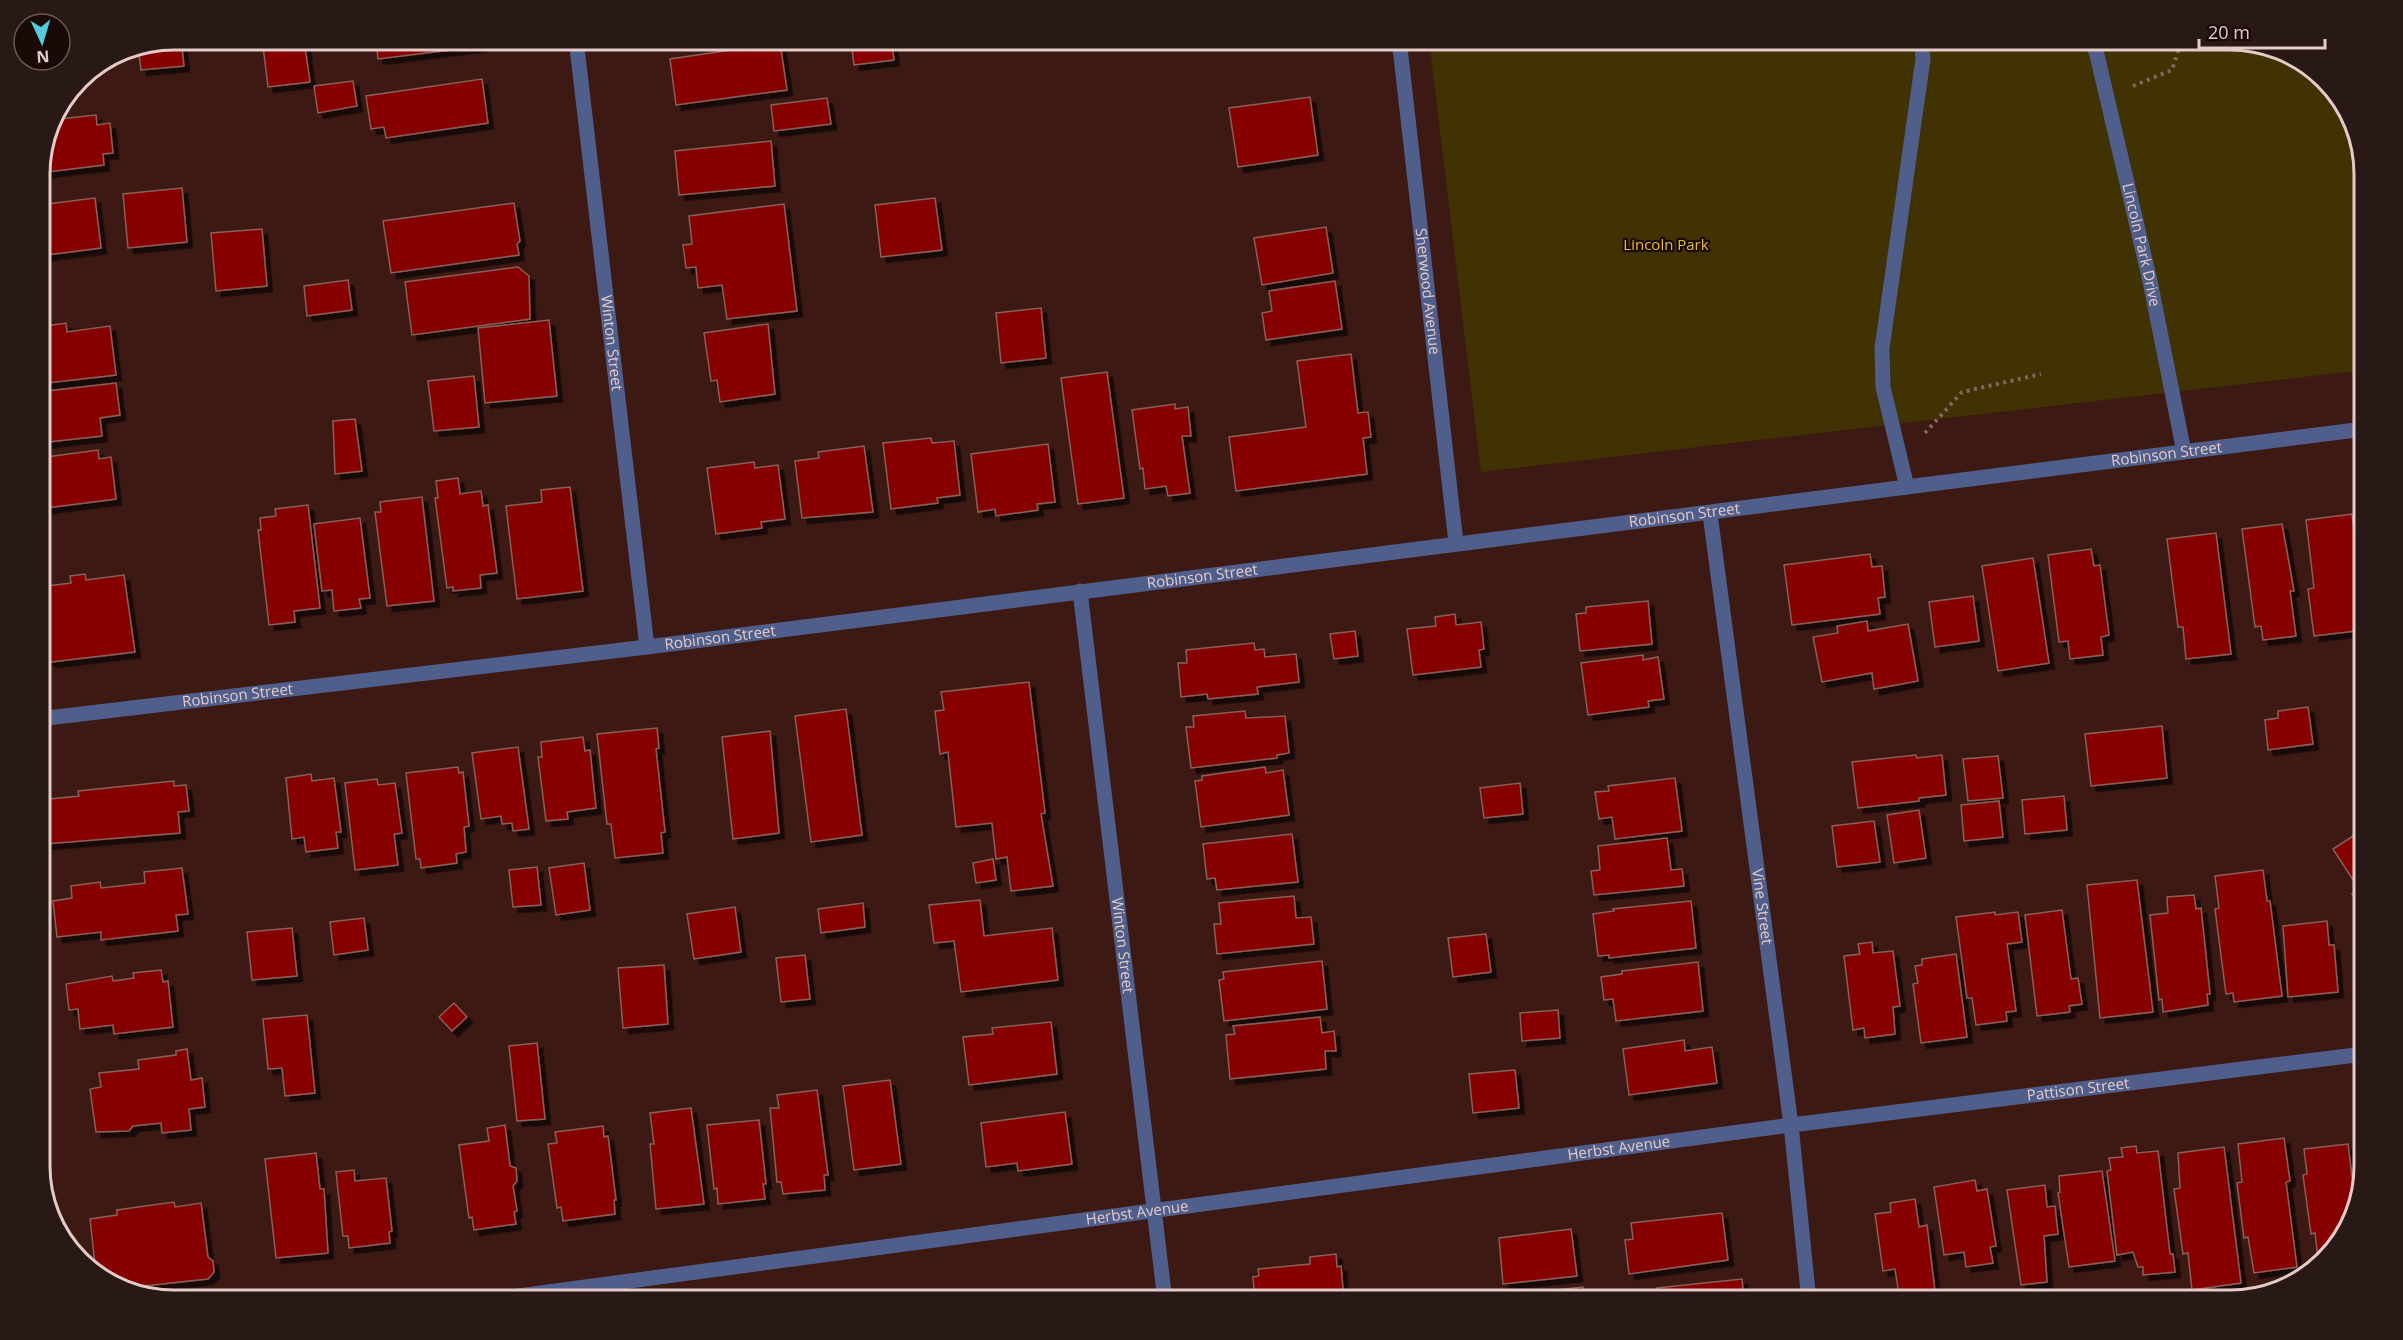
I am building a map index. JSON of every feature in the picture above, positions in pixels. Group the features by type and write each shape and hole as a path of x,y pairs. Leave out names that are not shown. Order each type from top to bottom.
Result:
{"street":[{"name":"Winton Street","path":"577,50 647,647"},
{"name":"Sherwood Avenue","path":"1400,50 1456,543"},
{"path":"1907,487 1883,387 1882,348 1923,59 1922,50"},
{"name":"Lincoln Park Drive","path":"2095,50 2150,281 2184,452"},
{"name":"Robinson Street","path":"50,718 647,647 1456,543 1710,514 2353,430"},
{"name":"Vine Street","path":"1710,514 1791,1125 1808,1290"},
{"name":"Winton Street","path":"1080,591 1164,1290"},
{"name":"Pattison Street","path":"1791,1125 2354,1055"},
{"name":"Herbst Avenue","path":"562,1290 1791,1125"}],"path":[{"path":"2107,97 2172,70 2178,50"},
{"path":"1922,437 1962,392 2041,374"}],"green space":[{"name":"Lincoln Park","path":"1430,50 2246,51 2277,59 2305,75 2328,98 2344,126 2353,165 2353,371 1481,472"}],"building":[{"path":"165,50 182,50 184,66 141,70 139,55"},
{"path":"263,50 305,50 310,82 268,87"},
{"path":"377,50 450,50 378,59"},
{"path":"732,50 781,50 787,90 676,105 670,59"},
{"path":"852,50 893,50 894,60 854,65"},
{"path":"482,79 488,123 386,138 384,127 371,129 366,96"},
{"path":"353,81 357,106 318,113 314,86"},
{"path":"1310,97 1318,155 1238,167 1229,108"},
{"path":"827,98 831,124 774,131 771,105"},
{"path":"96,115 97,125 110,123 113,153 103,154 104,165 50,172 54,141 62,119"},
{"path":"771,141 775,186 679,195 675,151"},
{"path":"182,188 187,242 128,248 123,194"},
{"path":"95,198 101,248 50,255 50,204"},
{"path":"935,198 942,250 881,257 875,205"},
{"path":"514,203 520,241 517,244 519,255 391,273 383,221"},
{"path":"784,204 797,311 727,319 722,285 698,288 696,267 686,268 683,245 692,244 689,216"},
{"path":"1326,227 1333,273 1262,285 1254,238"},
{"path":"262,229 267,286 216,291 211,233"},
{"path":"518,267 529,276 530,319 412,335 405,282"},
{"path":"348,280 352,310 307,316 304,286"},
{"path":"1335,281 1342,329 1266,340 1262,313 1272,311 1269,291"},
{"path":"1041,308 1046,358 1001,363 996,313"},
{"path":"549,320 557,396 485,403 478,328"},
{"path":"66,323 67,332 110,326 116,375 50,383 50,325"},
{"path":"768,324 775,394 720,402 717,380 711,381 704,333"},
{"path":"1351,354 1358,413 1368,412 1371,437 1363,438 1367,474 1236,491 1229,437 1306,427 1297,361"},
{"path":"1107,372 1124,498 1078,504 1061,378"},
{"path":"474,376 479,427 434,431 428,381"},
{"path":"116,383 120,415 100,418 102,436 50,442 50,391"},
{"path":"1175,404 1175,409 1188,407 1191,436 1182,436 1190,493 1168,496 1166,486 1145,489 1132,410"},
{"path":"355,419 362,471 335,474 333,421"},
{"path":"931,438 932,443 954,441 960,495 937,498 938,503 891,509 883,443"},
{"path":"1048,444 1055,502 1037,504 1038,510 996,516 995,509 978,512 971,454"},
{"path":"864,446 873,512 802,518 795,461 819,458 818,452"},
{"path":"98,450 99,459 111,457 116,499 50,508 50,457"},
{"path":"754,462 755,468 778,465 785,519 761,522 762,528 716,534 707,468"},
{"path":"458,478 460,494 481,491 483,506 488,505 497,573 480,575 481,588 453,591 453,587 447,588 435,498 438,498 436,481"},
{"path":"570,487 583,591 517,599 506,506 542,502 541,490"},
{"path":"422,497 434,601 387,606 375,512 381,512 380,502"},
{"path":"308,505 320,608 294,611 295,622 269,625 258,530 261,530 260,518 276,516 275,509"},
{"path":"2352,514 2353,631 2314,636 2308,589 2314,588 2306,520"},
{"path":"360,518 370,598 359,599 361,608 334,611 332,590 322,591 314,524"},
{"path":"2282,524 2294,591 2290,591 2296,636 2263,640 2261,626 2255,627 2242,529"},
{"path":"2216,533 2231,654 2186,659 2183,627 2178,627 2167,539"},
{"path":"2091,549 2094,566 2100,565 2109,635 2101,637 2103,655 2070,659 2068,641 2059,642 2048,555"},
{"path":"1870,554 1872,567 1882,566 1885,597 1878,598 1880,614 1792,625 1784,565"},
{"path":"2033,558 2049,663 1998,671 1982,566"},
{"path":"85,574 86,580 124,575 135,652 50,661 50,586 71,583 70,576"},
{"path":"1973,596 1979,641 1935,647 1929,602"},
{"path":"1648,601 1652,644 1580,651 1576,614 1586,613 1586,607"},
{"path":"1455,614 1456,625 1481,622 1484,649 1479,650 1481,667 1413,675 1407,629 1436,626 1435,617"},
{"path":"1867,621 1868,631 1908,624 1918,681 1874,689 1872,673 1822,682 1813,637 1838,633 1837,626"},
{"path":"1355,631 1358,656 1334,659 1330,634"},
{"path":"1254,643 1255,650 1264,649 1265,657 1296,654 1299,682 1257,687 1258,694 1208,699 1207,694 1181,697 1178,663 1187,663 1186,650"},
{"path":"1643,655 1643,660 1658,657 1664,699 1648,701 1649,707 1588,715 1581,663"},
{"path":"1029,682 1045,813 1041,814 1053,886 1011,891 1007,857 996,859 992,823 956,827 948,752 940,754 935,711 944,710 941,692"},
{"path":"2308,707 2313,744 2268,750 2265,720 2278,718 2278,711"},
{"path":"846,709 862,835 811,842 795,716"},
{"path":"1245,711 1246,718 1285,716 1289,753 1277,755 1277,758 1191,768 1186,727 1194,727 1193,716"},
{"path":"2162,726 2167,778 2091,786 2085,734"},
{"path":"657,728 659,748 656,749 665,832 661,833 663,853 615,858 611,824 607,824 597,734"},
{"path":"770,731 779,833 733,839 722,737"},
{"path":"583,737 585,751 590,750 596,808 567,812 568,819 546,821 538,757 542,757 541,742"},
{"path":"518,747 529,829 513,831 512,823 502,824 501,816 481,819 472,753"},
{"path":"1916,755 1917,758 1942,755 1946,795 1919,798 1919,801 1858,808 1852,762"},
{"path":"1998,756 2003,798 1968,801 1963,759"},
{"path":"458,767 459,773 463,772 469,826 464,827 466,852 456,854 457,863 421,868 420,859 416,859 406,773"},
{"path":"1265,767 1266,773 1283,770 1289,815 1201,827 1195,781 1202,780 1202,776"},
{"path":"311,774 312,781 334,778 341,832 336,832 338,848 306,852 304,837 292,839 286,778"},
{"path":"1675,778 1682,831 1615,839 1612,817 1599,819 1595,792 1609,791 1608,786"},
{"path":"377,779 378,785 395,783 402,833 394,834 398,865 355,870 345,783"},
{"path":"174,781 174,786 186,785 189,811 178,812 180,833 50,844 50,799 79,796 78,791"},
{"path":"1520,783 1523,814 1484,818 1480,788"},
{"path":"2064,796 2067,830 2025,834 2022,800"},
{"path":"1999,801 2003,837 1964,841 1961,805"},
{"path":"1919,810 1926,858 1894,863 1887,815"},
{"path":"1874,821 1880,862 1837,867 1832,826"},
{"path":"1292,834 1298,882 1217,890 1215,878 1207,879 1203,844"},
{"path":"2354,836 2354,881 2333,849"},
{"path":"1667,838 1671,870 1682,869 1684,886 1594,895 1591,871 1600,870 1598,846"},
{"path":"993,859 996,880 976,883 973,863"},
{"path":"584,863 590,910 556,915 549,868"},
{"path":"537,867 541,905 513,907 509,870"},
{"path":"182,868 188,914 176,915 178,931 101,940 101,932 57,937 53,901 72,898 71,886 100,882 101,888 145,883 144,872"},
{"path":"2263,870 2267,901 2270,901 2282,996 2234,1002 2233,993 2226,994 2215,909 2219,908 2215,876"},
{"path":"2137,880 2153,1012 2100,1018 2087,885"},
{"path":"2194,895 2196,909 2201,908 2210,994 2207,994 2208,1005 2163,1012 2162,999 2159,1000 2150,915 2168,913 2167,897"},
{"path":"1294,896 1296,918 1311,917 1314,944 1217,954 1214,924 1221,924 1219,903"},
{"path":"980,900 984,936 1052,928 1058,980 961,992 954,941 934,943 929,905"},
{"path":"1691,901 1696,948 1609,958 1609,955 1598,956 1593,914 1614,911 1613,909"},
{"path":"863,903 865,927 821,933 818,909"},
{"path":"735,907 741,952 694,959 687,914"},
{"path":"2062,910 2071,979 2078,978 2082,1004 2069,1006 2070,1012 2037,1016 2025,915"},
{"path":"1995,912 1995,915 2018,912 2022,942 2007,944 2016,1011 2006,1012 2007,1021 1976,1025 1972,998 1967,998 1956,917"},
{"path":"364,918 368,950 334,955 330,922"},
{"path":"2327,921 2329,945 2334,945 2338,992 2288,997 2283,926"},
{"path":"292,928 297,976 252,980 247,932"},
{"path":"1486,934 1491,972 1453,977 1448,938"},
{"path":"1872,942 1873,953 1893,951 1900,1006 1893,1007 1895,1034 1865,1038 1864,1028 1853,1030 1844,956 1860,954 1858,944"},
{"path":"1956,954 1967,1037 1921,1043 1913,984 1918,983 1915,966 1922,965 1922,959"},
{"path":"805,955 810,999 781,1002 776,958"},
{"path":"1322,961 1327,1009 1224,1021 1219,980 1224,979 1223,972"},
{"path":"1698,962 1703,1011 1616,1021 1613,999 1604,1000 1601,977 1622,974 1622,971"},
{"path":"664,965 668,1024 623,1028 618,968"},
{"path":"161,970 163,982 168,981 173,1027 114,1034 113,1025 80,1029 78,1009 69,1010 66,984 112,976 113,981 134,978 133,973"},
{"path":"454,1003 467,1017 452,1031 439,1017"},
{"path":"1558,1010 1560,1038 1522,1041 1520,1013"},
{"path":"307,1015 315,1093 285,1096 282,1068 268,1069 263,1019"},
{"path":"1320,1017 1322,1033 1334,1031 1336,1051 1325,1051 1326,1069 1230,1079 1226,1035 1235,1034 1233,1026"},
{"path":"1051,1022 1057,1074 969,1085 963,1037 993,1034 992,1028"},
{"path":"1684,1040 1685,1051 1712,1047 1717,1083 1629,1095 1623,1049"},
{"path":"537,1043 545,1119 517,1121 509,1046"},
{"path":"187,1049 191,1080 202,1078 205,1107 189,1109 191,1130 162,1133 161,1123 133,1126 129,1131 96,1132 90,1089 101,1087 99,1073 139,1069 138,1060 176,1055 176,1051"},
{"path":"1515,1070 1519,1108 1473,1113 1469,1074"},
{"path":"890,1080 901,1164 854,1170 843,1086"},
{"path":"817,1090 828,1175 824,1175 825,1190 783,1194 781,1182 777,1182 770,1108 779,1108 777,1095"},
{"path":"691,1108 704,1204 656,1209 650,1144 654,1144 650,1113"},
{"path":"1065,1112 1072,1164 1018,1171 1017,1163 986,1167 981,1123"},
{"path":"759,1120 766,1184 763,1184 765,1199 718,1204 717,1188 714,1189 707,1125"},
{"path":"505,1125 510,1166 516,1168 517,1181 513,1186 517,1211 514,1212 516,1224 474,1230 472,1217 469,1218 459,1145 489,1141 487,1128"},
{"path":"603,1126 604,1137 608,1136 616,1200 614,1200 615,1214 563,1221 561,1207 557,1208 548,1144 557,1143 555,1132"},
{"path":"2284,1138 2290,1181 2286,1182 2297,1267 2254,1273 2248,1237 2244,1238 2237,1183 2242,1182 2238,1144"},
{"path":"2348,1144 2352,1180 2349,1199 2337,1228 2317,1253 2315,1233 2311,1234 2303,1175 2307,1174 2304,1149"},
{"path":"2136,1146 2137,1153 2158,1151 2170,1254 2173,1254 2175,1272 2143,1275 2143,1267 2138,1267 2133,1252 2117,1255 2107,1171 2111,1170 2109,1158 2123,1157 2121,1148"},
{"path":"2224,1147 2241,1283 2192,1290 2188,1253 2183,1254 2174,1189 2180,1188 2178,1153"},
{"path":"316,1153 320,1189 324,1189 328,1253 276,1258 265,1159"},
{"path":"354,1170 355,1181 386,1178 392,1231 389,1232 390,1243 349,1248 348,1236 343,1236 336,1172"},
{"path":"2102,1171 2115,1261 2069,1267 2058,1193 2060,1192 2059,1176"},
{"path":"1975,1180 1977,1191 1987,1189 1996,1246 1990,1247 1993,1263 1966,1267 1964,1252 1944,1255 1934,1187"},
{"path":"2045,1185 2047,1207 2055,1206 2058,1234 2044,1236 2047,1282 2021,1285 2007,1190"},
{"path":"1915,1199 1919,1227 1927,1225 1935,1290 1898,1290 1895,1269 1883,1271 1875,1214 1891,1212 1890,1203"},
{"path":"174,1202 175,1207 201,1203 208,1257 213,1261 214,1272 208,1279 142,1286 105,1270 95,1262 90,1219 117,1215 117,1210"},
{"path":"1722,1213 1728,1260 1629,1274 1625,1240 1633,1239 1631,1223"},
{"path":"1571,1229 1577,1276 1503,1284 1499,1238"},
{"path":"1336,1254 1337,1267 1341,1266 1343,1290 1254,1290 1253,1277 1259,1276 1258,1269 1310,1264 1310,1257"},
{"path":"1742,1279 1743,1290 1657,1290 1657,1288"},
{"path":"1583,1287 1583,1290 1554,1290"}]}
